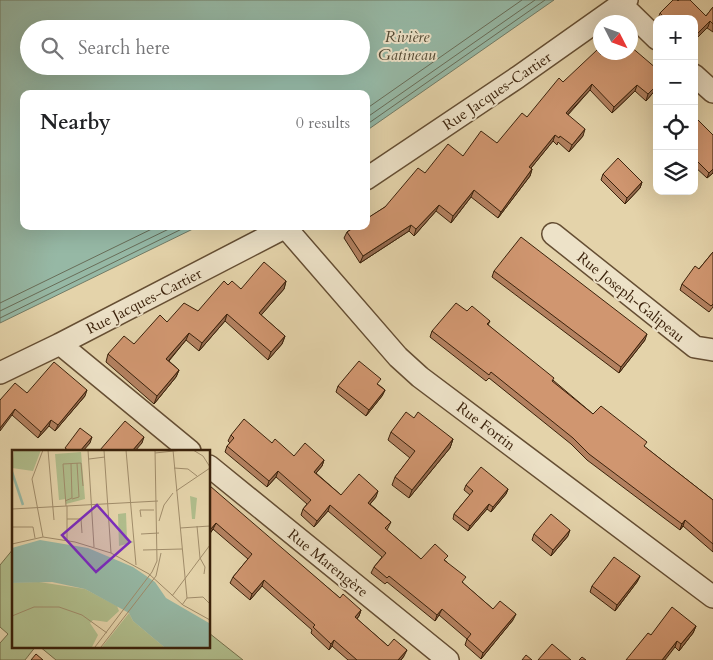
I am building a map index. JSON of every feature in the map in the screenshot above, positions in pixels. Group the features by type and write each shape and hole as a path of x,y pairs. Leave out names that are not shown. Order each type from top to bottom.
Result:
{"street":[{"path":"624,2 653,35"},
{"name":"Rue Jacques-Cartier","path":"370,176 511,82 624,2"},
{"path":"698,79 713,92"},
{"name":"Rue Jacques-Cartier","path":"0,373 281,230"},
{"name":"Rue Fortin","path":"290,230 398,357 420,377 713,597"},
{"name":"Rue Joseph-Galipeau","path":"553,234 695,347 713,350"},
{"path":"60,344 189,450"},
{"name":"Rue Marengère","path":"210,467 448,660"}],"shaded area":[{"path":"12,550 12,648 34,648 25,660 0,660 0,643 8,634 0,627 0,565"},
{"path":"210,634 243,660 56,660 41,648 210,648"}],"water":[{"name":"Rivière Gatineau","path":"0,0 554,0 370,128 370,90 20,90 20,230 191,230 0,323"}],"building":[{"path":"673,0 690,0 706,16 713,7 713,24 710,21 698,33 698,15 662,15 660,13"},
{"path":"638,53 653,66 653,89 648,94 637,85 614,107 592,84 566,113 585,129 572,145 560,136 559,138 555,135 529,167 532,169 501,212 474,190 453,216 439,205 416,229 411,225 363,256 347,232 350,230 370,230 370,216 385,207 418,168 425,173 448,144 463,156 481,131 497,143 522,113 527,117 559,78 563,82 593,54 593,60 638,60"},
{"path":"698,120 713,135 713,169 709,173 698,162"},
{"path":"618,158 642,182 627,198 603,174"},
{"path":"521,237 647,334 621,367 494,271"},
{"path":"713,252 713,304 711,306 682,284 695,266 699,269"},
{"path":"264,262 286,281 259,313 285,336 271,352 227,314 202,343 189,333 166,359 179,370 157,396 108,354 124,336 134,344 160,315 167,322 184,303 198,311 224,281 228,285 232,281 241,289"},
{"path":"456,303 467,311 472,306 490,321 487,324 554,378 552,381 593,414 601,406 647,442 644,446 713,500 713,544 685,520 682,524 589,454 573,438 491,372 489,375 432,331"},
{"path":"359,361 381,379 377,384 385,390 369,410 338,386"},
{"path":"54,362 87,390 58,425 51,420 41,432 15,409 0,428 0,400 15,383 27,393"},
{"path":"406,412 414,418 418,412 453,439 412,490 395,477 415,451 391,432"},
{"path":"244,419 272,443 275,439 294,456 305,443 324,460 314,472 341,495 359,474 378,491 368,503 391,522 385,528 421,559 435,544 448,556 444,560 466,577 462,582 493,609 500,601 516,614 483,653 467,639 471,634 442,609 437,615 389,576 387,578 374,567 386,553 330,505 317,521 303,509 311,500 278,471 269,481 227,446 234,438 231,435"},
{"path":"125,421 144,437 133,450 100,450"},
{"path":"80,428 92,437 81,450 68,450 65,448"},
{"path":"481,467 508,489 493,507 489,504 470,526 454,514 473,491 466,485"},
{"path":"210,486 340,598 343,594 361,610 355,617 388,646 394,639 407,650 398,660 357,660 334,640 331,644 313,627 315,625 264,580 252,594 233,577 252,554 216,523 210,530"},
{"path":"551,514 570,530 553,550 534,534"},
{"path":"614,557 640,576 617,605 592,586"},
{"path":"672,607 696,626 681,644 677,641 662,660 626,660 648,633 651,635"},
{"path":"552,644 571,660 538,660"},
{"path":"36,654 43,660 31,660"},
{"path":"526,655 532,660 522,660"}]}
